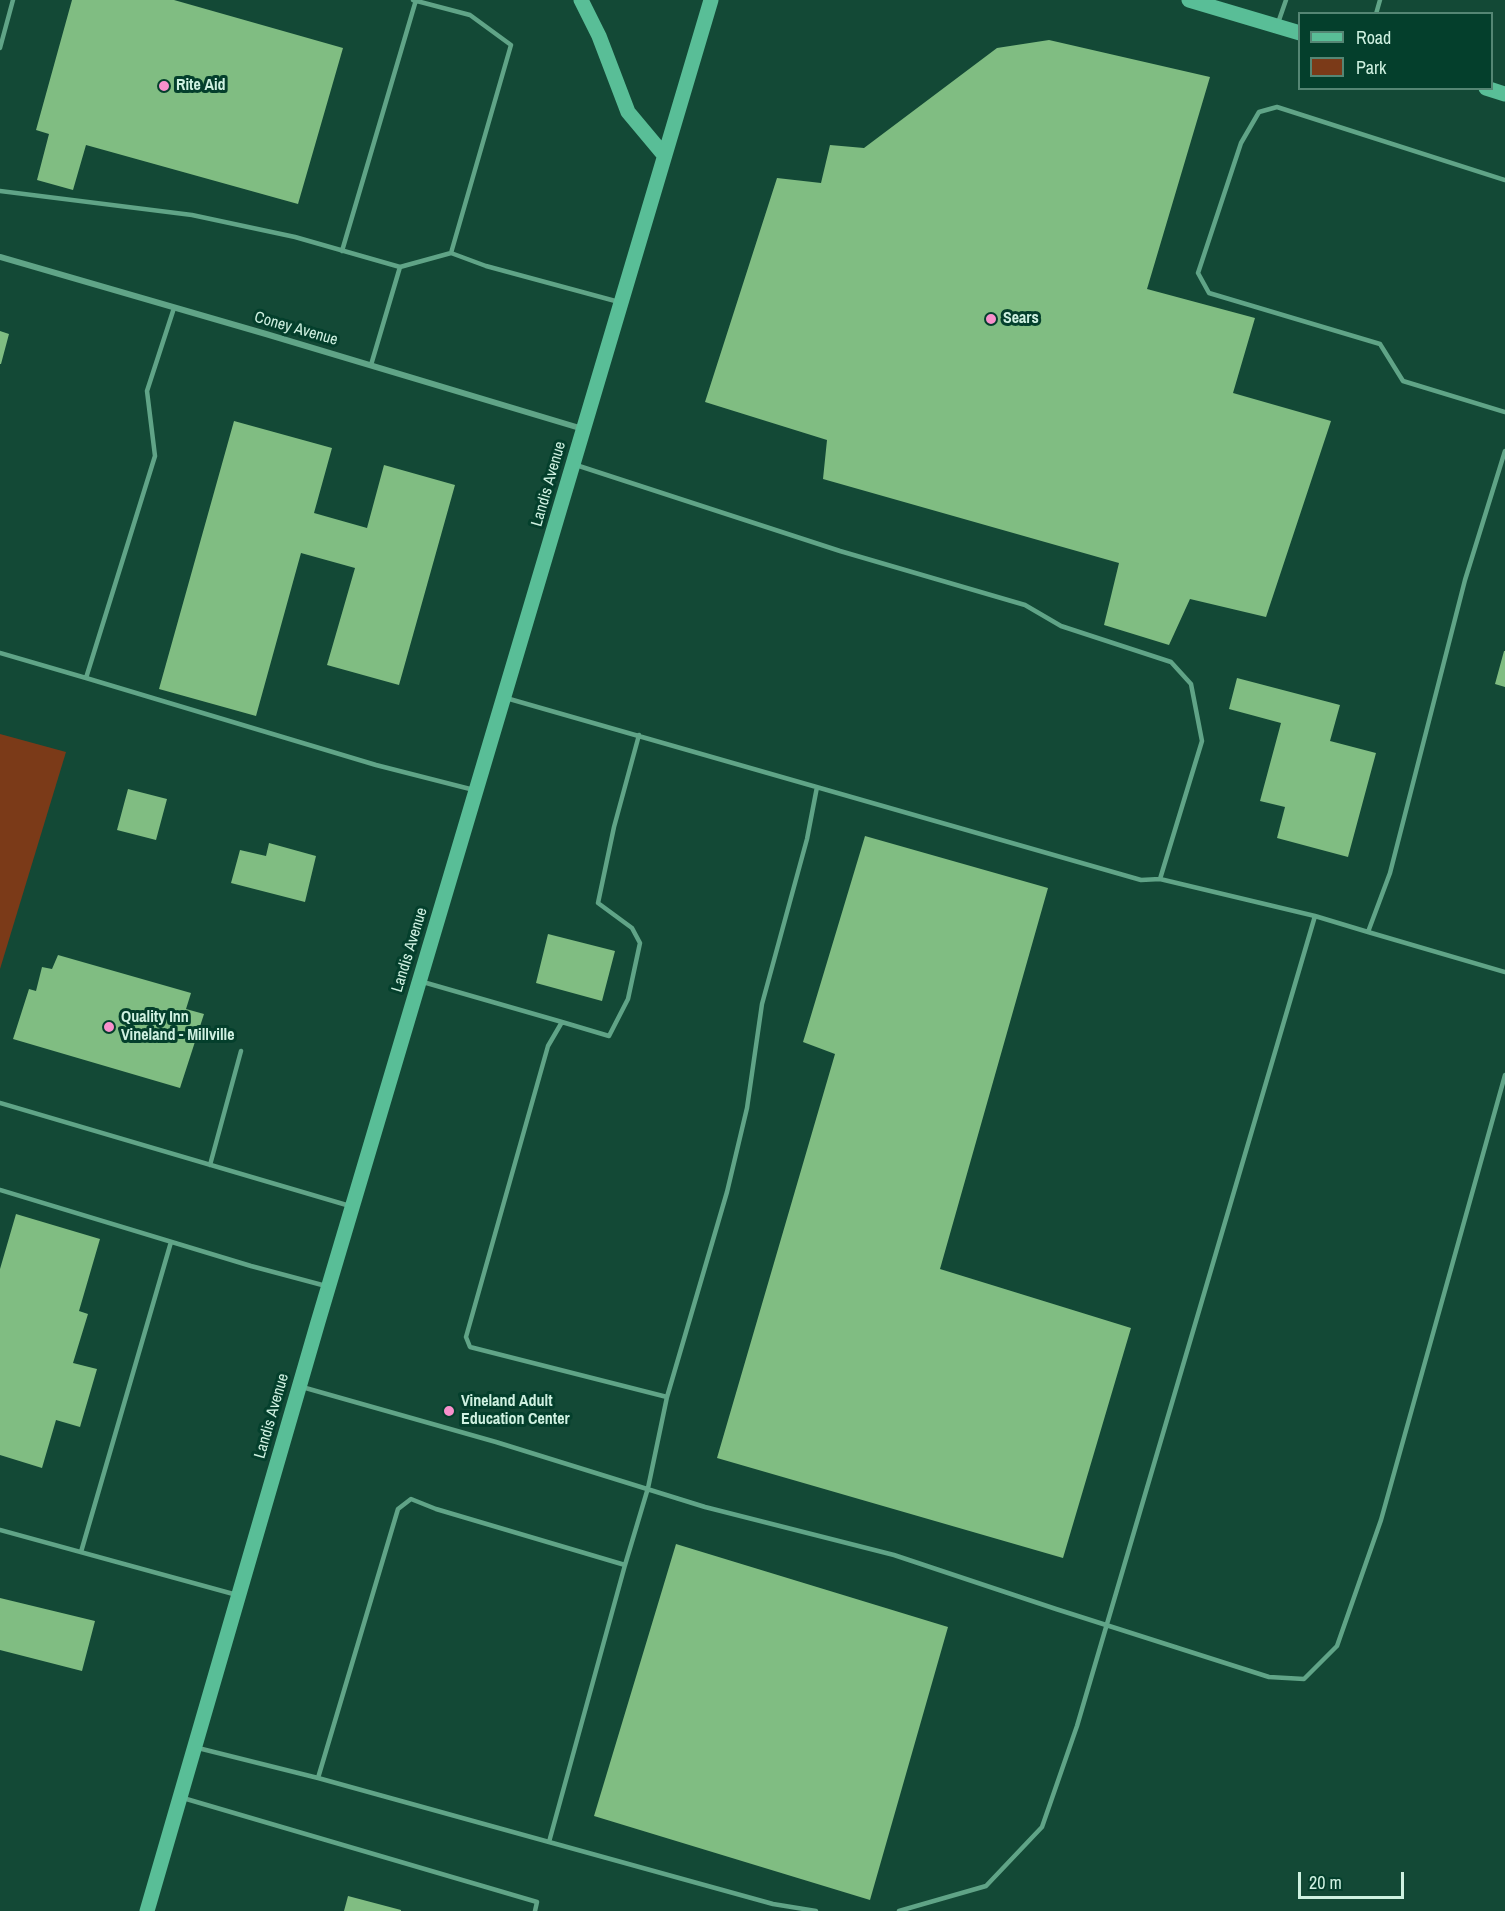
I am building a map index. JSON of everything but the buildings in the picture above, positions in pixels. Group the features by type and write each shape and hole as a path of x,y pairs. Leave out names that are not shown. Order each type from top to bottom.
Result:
{"main road":[{"path":"581,0 599,36 628,112 664,155"},
{"name":"Landis Avenue","path":"147,1911 329,1287 711,0"},
{"path":"1189,0 1298,33"}],"street":[{"name":"Coney Avenue","path":"0,257 584,429"}],"lane":[{"path":"0,48 13,0"},
{"path":"342,251 415,0 470,15 512,45 452,253"},
{"path":"1277,27 1286,0"},
{"path":"1505,180 1277,107 1259,112 1241,143 1198,273 1209,293 1380,344 1402,381 1505,412"},
{"path":"0,191 192,215 295,237 400,267 452,253 486,266 622,302"},
{"path":"371,365 400,267"},
{"path":"87,678 155,456 147,391 174,308"},
{"path":"1368,932 1390,873 1465,580 1505,451"},
{"path":"573,464 840,550 1025,605 1061,626 1170,662 1191,684 1202,741 1160,879"},
{"path":"0,653 376,765 477,791"},
{"path":"505,697 1141,880 1160,879 1315,916 1505,972"},
{"path":"420,981 609,1036 628,999 640,943 632,928 598,903 614,827 639,735"},
{"path":"549,1842 648,1488 667,1397 727,1192 747,1108 762,1004 807,839 817,787"},
{"path":"899,1911 986,1886 1042,1827 1077,1726 1315,916"},
{"path":"562,1022 548,1046 466,1337 470,1347 667,1397"},
{"path":"210,1165 241,1051"},
{"path":"300,1386 496,1442 705,1507 894,1555 1269,1677 1304,1678 1337,1646 1381,1520 1505,1075"},
{"path":"0,1103 353,1206"},
{"path":"0,1190 329,1287"},
{"path":"81,1552 171,1242"},
{"path":"318,1778 398,1509 411,1498 436,1509 625,1565"},
{"path":"0,1530 238,1596"},
{"path":"195,1747 318,1778 773,1904 816,1911"},
{"path":"180,1797 537,1902 535,1911"}],"green space":[{"path":"0,734 66,752 0,969"}],"place":[{"name":"Rite Aid","path":"164,86"},
{"name":"Sears","path":"991,319"},
{"name":"Quality Inn Vineland - Millville","path":"109,1027"},
{"name":"Vineland Adult Education Center","path":"449,1411"}]}
